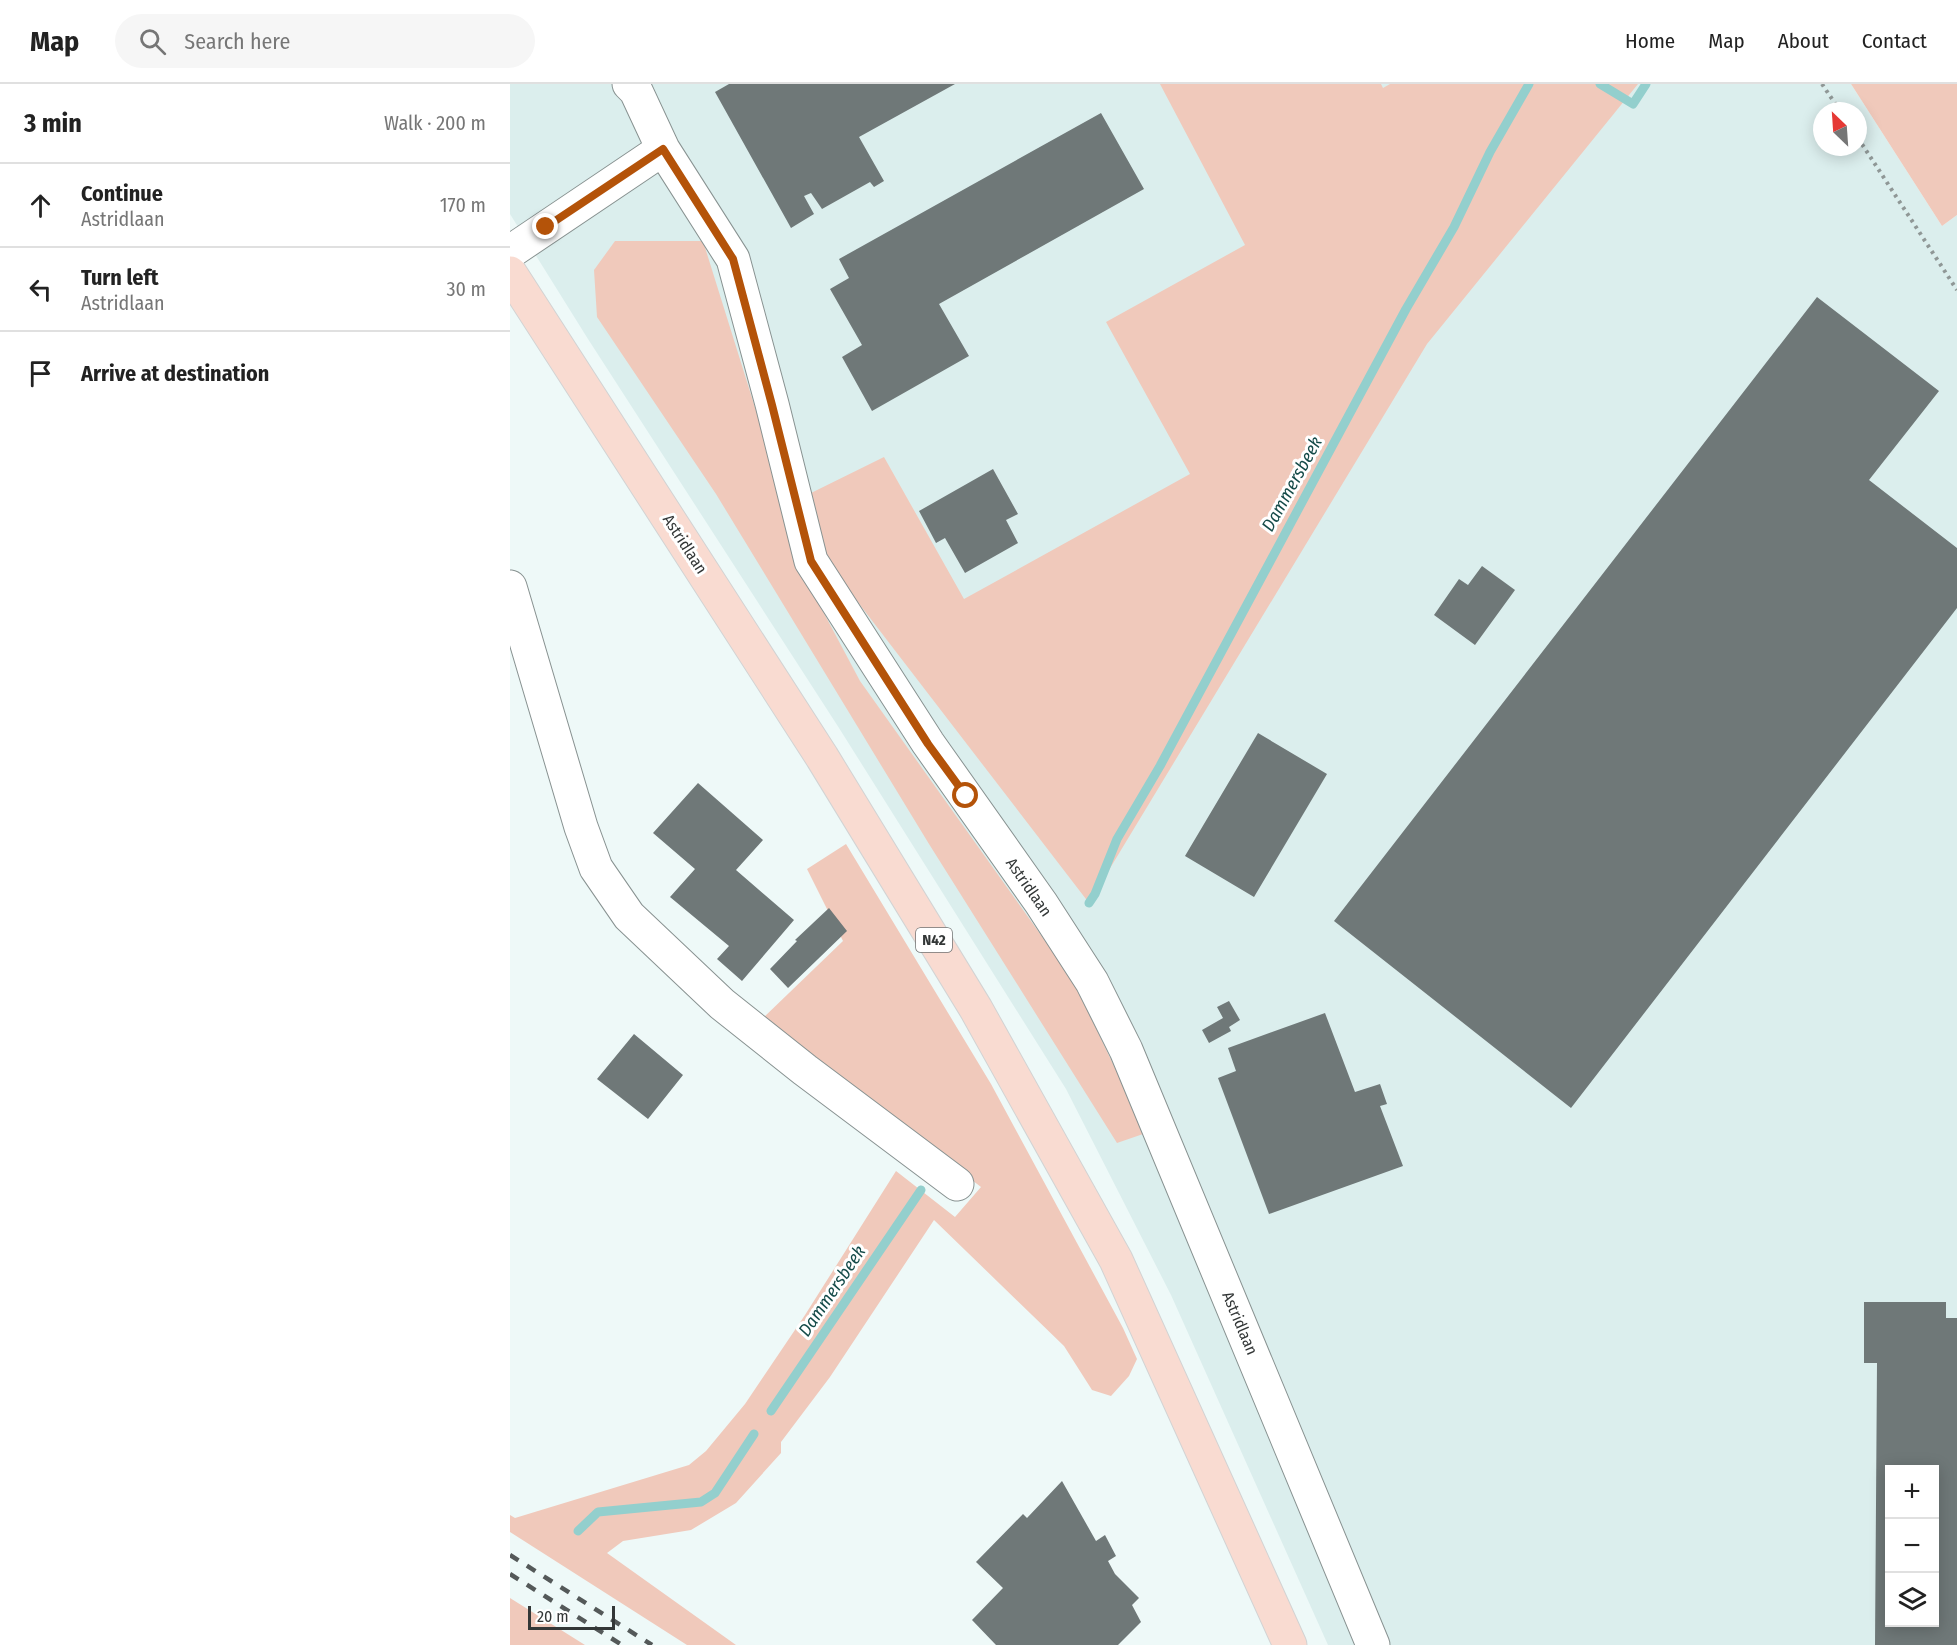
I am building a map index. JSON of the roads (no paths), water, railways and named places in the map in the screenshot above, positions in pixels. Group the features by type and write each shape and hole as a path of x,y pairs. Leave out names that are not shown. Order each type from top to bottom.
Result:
{"main road":[{"name":"Astridlaan","path":"510,273 816,747 976,1009 1116,1260 1290,1645"}],"street":[{"name":"Astridlaan","path":"629,84 636,91 663,149 733,259 811,561 928,744 1041,903 1092,982 1126,1050 1373,1645"},
{"path":"510,252 663,149"},
{"path":"510,587 581,827 596,868 629,916 722,1004 805,1070 957,1184"}],"waterway":[{"name":"Dammersbeek","path":"1089,903 1095,894 1117,839 1160,766 1406,309 1454,227 1490,152 1529,84"},
{"name":"Dammersbeek","path":"1600,84 1633,104 1646,84"},
{"name":"Dammersbeek","path":"771,1411 921,1190"},
{"name":"Dammersbeek","path":"578,1531 598,1512 701,1502 715,1493 754,1434"}],"railway":[{"path":"510,1555 652,1645"},
{"path":"510,1574 622,1645"}]}
